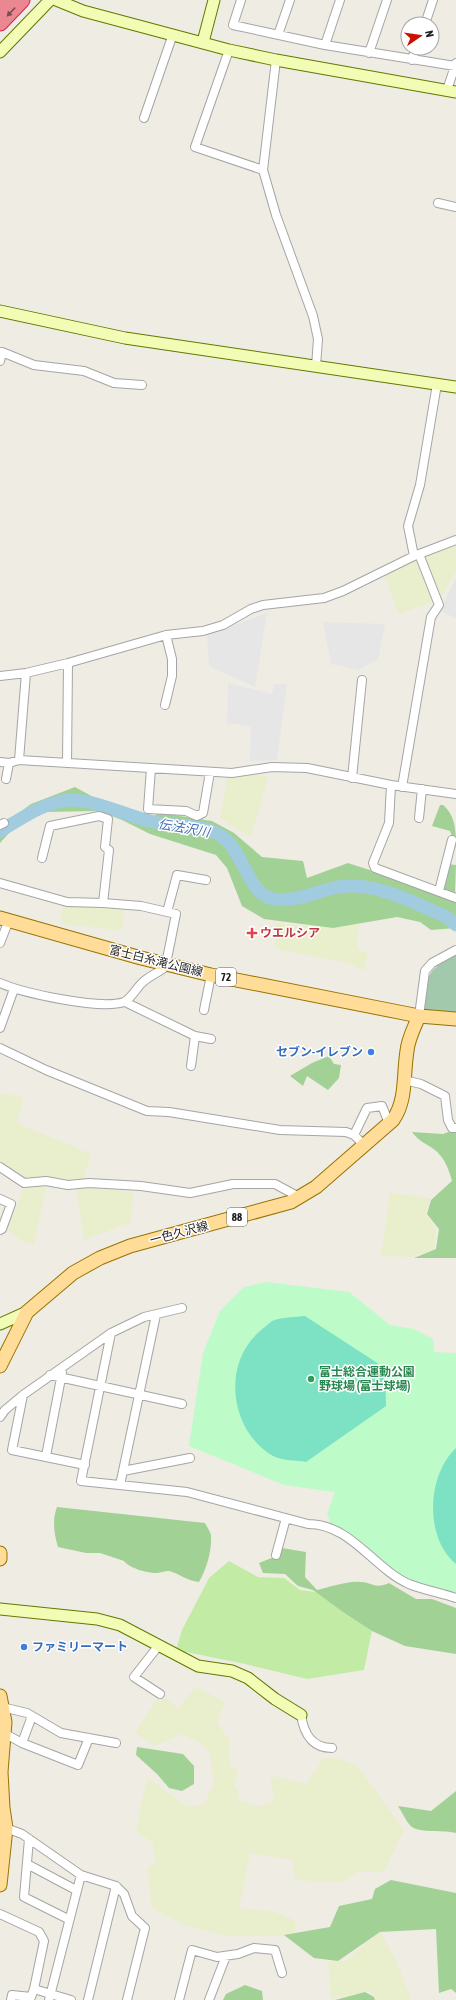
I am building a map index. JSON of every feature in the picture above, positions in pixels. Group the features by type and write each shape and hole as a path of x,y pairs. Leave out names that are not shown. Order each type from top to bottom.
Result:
{"highway":[{"path":"0,7 6,0"},
{"path":"0,23 22,0"}],"main road":[{"name":"富士白糸滝公園線","path":"4,919 167,965 211,975 419,1016 456,1019"},
{"name":"一色久沢線","path":"0,1366 27,1312 73,1273 100,1258 130,1246 276,1206 299,1197 316,1187 389,1123 400,1108 407,1050 419,1016"},
{"path":"0,1553 0,1559"},
{"path":"0,1885 6,1828 3,1808 1,1772 1,1748 5,1722 1,1702"}],"street":[{"path":"0,52 50,0"},
{"path":"56,0 83,11 229,50 276,60 452,91 455,64 412,60 369,53 233,25 241,0"},
{"path":"203,42 214,0"},
{"path":"278,34 290,0"},
{"path":"325,45 340,0"},
{"path":"369,53 387,0"},
{"path":"427,16 433,0"},
{"path":"144,118 173,34"},
{"path":"229,50 195,146 263,170"},
{"path":"412,60 413,56"},
{"path":"276,60 263,170 276,215 313,316 318,339 316,366"},
{"path":"438,203 456,207"},
{"path":"0,311 126,338 456,387"},
{"path":"0,361 1,352 34,365 84,371 114,383 142,385"},
{"path":"402,787 431,617 439,605 417,555 408,526 420,485 437,384"},
{"path":"0,676 26,673 68,663 166,635 203,631 223,625 251,609 263,605 324,598 343,591 417,555 456,540"},
{"path":"165,705 172,670 172,659 166,635"},
{"path":"67,763 68,663"},
{"path":"19,760 26,673"},
{"path":"352,778 362,680"},
{"path":"0,762 9,763 19,760 232,773 272,767 307,768 402,787 456,794"},
{"path":"6,779 9,763"},
{"path":"151,768 148,809 186,811 197,816 203,813 210,772"},
{"path":"391,785 389,823 373,864 375,868 456,898"},
{"path":"419,818 422,790"},
{"path":"42,858 50,826 99,816 108,819 105,847 109,850 103,902"},
{"path":"439,892 452,840"},
{"path":"167,912 178,875 206,880"},
{"path":"0,883 67,902 103,902 141,906 176,914 167,965 158,973 144,980 125,1002"},
{"path":"0,943 4,919"},
{"path":"419,1016 425,971 432,963 456,950"},
{"path":"204,1010 211,975"},
{"path":"0,983 14,989 71,1001 113,1004 125,1002 195,1036 211,1039"},
{"path":"0,1028 14,989"},
{"path":"191,1066 195,1036"},
{"path":"0,1048 46,1070 147,1111 169,1112 272,1129 346,1132 354,1135 364,1145"},
{"path":"404,1080 422,1084 445,1096 448,1120 452,1128 456,1128"},
{"path":"354,1135 367,1108 382,1106 389,1123"},
{"path":"0,1167 24,1183 46,1181 68,1185 89,1183 141,1186 190,1193 233,1184 275,1184 299,1197"},
{"path":"0,1199 11,1204 2,1229 0,1230"},
{"path":"0,1417 23,1395 111,1333 144,1317 182,1308"},
{"path":"0,1324 27,1312"},
{"path":"120,1485 156,1315"},
{"path":"111,1333 81,1481 187,1492 308,1524 320,1524 349,1538 391,1573 409,1584 456,1598"},
{"path":"46,1456 62,1378 62,1368"},
{"path":"50,1375 182,1404"},
{"path":"23,1395 12,1450 85,1465"},
{"path":"123,1471 190,1458"},
{"path":"276,1555 286,1518"},
{"path":"0,1609 97,1619 120,1625 198,1666 232,1671 248,1678 275,1699 301,1715 304,1730 313,1743 321,1747 332,1748"},
{"path":"159,1645 134,1677 160,1694"},
{"path":"1,1702 32,1716 61,1733 116,1743"},
{"path":"22,1743 32,1716"},
{"path":"4,1733 22,1743 78,1765 89,1738"},
{"path":"6,1828 22,1834 81,1875 116,1886 124,1894 132,1916 145,1928 127,2000"},
{"path":"29,1839 24,1897 68,1919"},
{"path":"27,1864 76,1890"},
{"path":"49,1997 68,1919 81,1875"},
{"path":"88,2000 116,1886"},
{"path":"0,1914 39,1932 44,1940 31,1998 12,1994 11,2000"},
{"path":"178,2000 192,1950 217,1957 254,1948 275,1950 282,1973"},
{"path":"209,2000 226,1956"},
{"path":"34,1989 49,1997 71,2000"}],"green space":[{"path":"456,544 456,571 440,599 399,614 384,575 441,549"},
{"path":"228,775 268,776 251,838 220,818"},
{"path":"75,787 95,798 121,809 153,816 161,813 212,821 234,833 262,857 303,861 307,878 348,863 456,898 456,928 431,930 420,922 397,917 333,928 264,919 242,906 227,868 216,855 150,834 122,820 99,811 43,812 9,833 0,843 0,827 31,804"},
{"path":"440,805 443,805 447,809 453,819 456,848 450,831 432,826"},
{"path":"448,864 456,865 455,894 441,890"},
{"path":"63,904 125,907 121,930 61,924"},
{"path":"276,923 333,928 359,923 357,949 368,953 364,971 348,963 275,949"},
{"path":"456,955 456,1015 424,1011 426,983 429,977 438,966"},
{"path":"329,1056 334,1064 341,1065 339,1078 328,1090 307,1076 303,1086 290,1076 312,1063"},
{"path":"0,1093 24,1097 17,1123 91,1154 84,1179 70,1181 39,1177 25,1180 0,1164"},
{"path":"456,1129 456,1258 414,1258 436,1249 439,1229 427,1214 431,1200 452,1181 444,1160 435,1150 417,1138 412,1132 443,1134"},
{"path":"25,1185 46,1186 34,1245 24,1243 7,1229"},
{"path":"86,1187 133,1192 131,1222 84,1240 76,1188"},
{"path":"390,1193 430,1198 426,1214 436,1229 434,1249 410,1257 381,1256"},
{"path":"267,1282 349,1292 390,1325 414,1329 433,1339 434,1352 456,1353 456,1594 412,1580 397,1572 352,1535 332,1527 327,1514 335,1492 284,1485 189,1446 203,1353 220,1311 244,1287"},
{"name":"富士総合運動公園 野球場 (富士球場)","path":"305,1316 385,1368 386,1406 306,1462 277,1458 258,1445 247,1431 240,1414 236,1396 236,1378 240,1361 248,1345 260,1331 272,1321"},
{"path":"456,1448 456,1564 446,1553 438,1539 434,1523 433,1506 439,1474 446,1460"},
{"path":"57,1507 205,1523 211,1534 211,1547 207,1565 202,1577 199,1582 169,1571 156,1573 138,1570 126,1564 124,1561 100,1553 86,1553 58,1547 54,1527 54,1517"},
{"path":"282,1548 306,1552 305,1577 317,1590 351,1582 361,1582 378,1586 389,1583 416,1599 432,1599 456,1608 456,1654 405,1646 372,1631 313,1590 298,1586 285,1574 263,1573 259,1563 279,1555"},
{"path":"229,1561 258,1577 284,1578 300,1590 316,1592 372,1631 364,1670 307,1679 245,1664 176,1650 182,1630 209,1578"},
{"path":"196,1687 225,1702 217,1723 230,1740 230,1766 238,1771 234,1788 239,1790 238,1801 259,1806 275,1801 270,1781 274,1776 306,1784 324,1758 338,1758 356,1766 404,1830 384,1872 357,1872 341,1883 295,1880 293,1860 250,1853 239,1908 271,1911 295,1920 296,1933 281,1936 226,1936 184,1925 152,1908 147,1867 155,1864 153,1843 136,1831 147,1777 186,1806 205,1804 214,1782 209,1752 198,1741 181,1734 155,1746 135,1733 160,1694 178,1708"},
{"path":"137,1747 183,1754 194,1766 194,1784 182,1791 169,1788 157,1774 136,1755"},
{"path":"456,1791 456,1833 415,1829 408,1823 398,1806 431,1811"},
{"path":"391,1880 456,1893 456,1993 451,1989 439,1993 436,1929 380,1932 338,1961 314,1958 284,1935 330,1927 339,1906 372,1899 375,1889"},
{"path":"380,1932 396,1959 411,2000 375,2000 369,1991 331,1999 328,1962 345,1961"},
{"path":"245,1985 262,1991 263,2000 223,2000 226,1994"},
{"path":"365,1992 374,1997 375,2000 335,2000"}],"shaded area":[{"path":"456,578 456,618 440,611"},
{"path":"267,613 255,687 209,666 207,635"},
{"path":"323,622 385,624 378,659 359,670 331,664"},
{"path":"228,683 272,694 274,684 287,684 277,760 250,761 251,727 234,724 227,725"}],"waterway":[{"name":"伝法沢川","path":"0,831 34,811 61,801 79,800 89,802 144,820 162,824 190,826 209,830 217,834 231,845 252,882 258,889 265,896 273,899 281,900 298,898 338,887 366,887 394,894 447,917 456,925"}],"place":[{"name":"ウエルシア","path":"252,933"},
{"name":"セブン-イレブン","path":"371,1052"},
{"name":"富士総合運動公園 野球場 (富士球場)","path":"311,1379"},
{"name":"ファミリーマート","path":"24,1647"}]}
